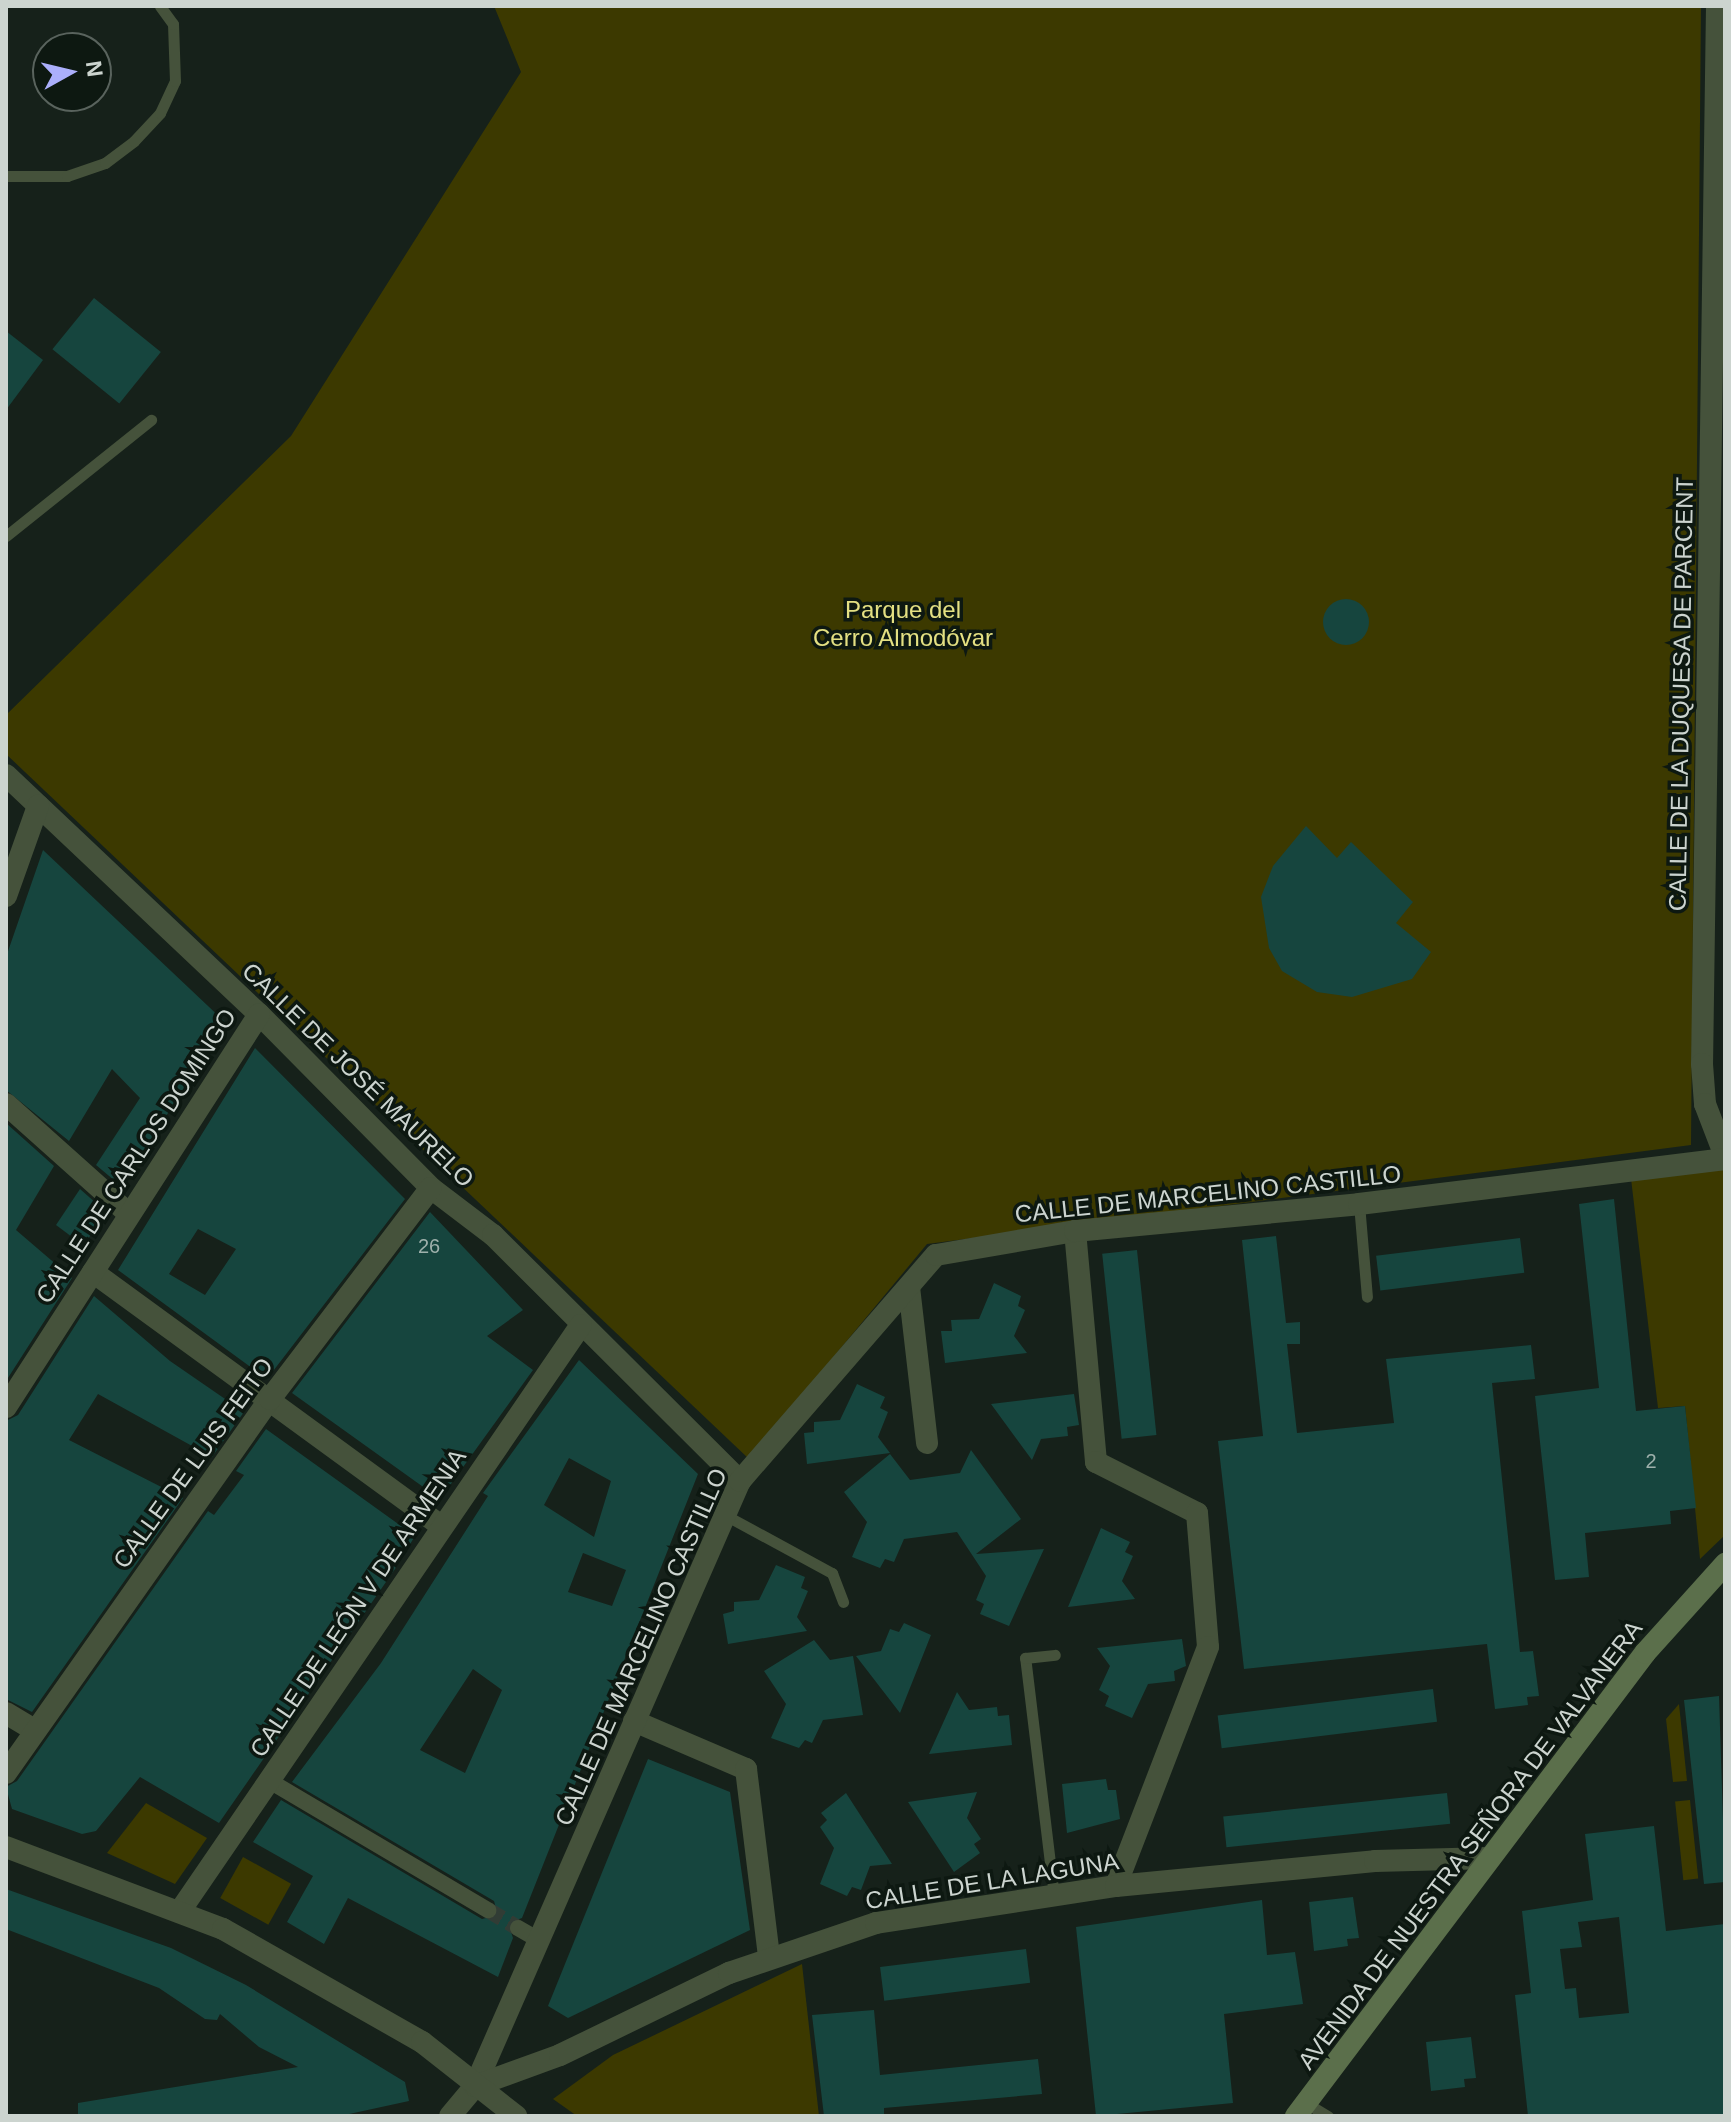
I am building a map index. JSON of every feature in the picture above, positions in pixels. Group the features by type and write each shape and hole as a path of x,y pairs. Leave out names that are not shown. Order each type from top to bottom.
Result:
{"main road":[{"name":"AVENIDA DE NUESTRA SEÑORA DE VALVANERA","path":"1301,2109 1490,1858 1686,1607 1725,1564"},
{"name":"AVENIDA DE NUESTRA SEÑORA DE VALVANERA","path":"1686,1607 1725,1587"}],"street":[{"name":"CALLE DE LA DUQUESA DE PARCENT","path":"1717,6 1720,227 1702,1064 1705,1104 1725,1157"},
{"name":"CALLE DE JOSÉ MAURELO","path":"6,775 259,1014 431,1188 493,1235 740,1481"},
{"path":"6,896 38,806"},
{"name":"CALLE DE CARLOS DOMINGO","path":"6,1407 259,1014"},
{"path":"6,1104 129,1214"},
{"name":"CALLE DE MARCELINO CASTILLO","path":"475,2086 740,1481 936,1255 1075,1231 1359,1204 1725,1157"},
{"name":"CALLE DE LUIS FEITO","path":"6,1773 270,1399 431,1188"},
{"path":"1075,1231 1096,1462 1197,1513 1208,1647 1116,1886"},
{"path":"93,1272 440,1525"},
{"path":"909,1287 927,1443"},
{"name":"CALLE DE LEÓN V DE ARMENIA","path":"180,1911 440,1525 581,1325"},
{"path":"6,1713 34,1730"},
{"path":"634,1721 746,1769 769,1957"},
{"path":"268,1780 488,1910"},
{"path":"6,1847 180,1911 422,2042 516,2116"},
{"name":"CALLE DE LA LAGUNA","path":"475,2086 560,2055 769,1957 876,1923 1116,1886 1375,1861 1490,1858"},
{"path":"518,1928 539,1940"},
{"path":"450,2116 475,2086"}],"lane":[{"path":"6,176 67,176 105,163 134,141 160,113 175,81 173,24 160,6"},
{"path":"6,536 151,420"},
{"path":"1359,1204 1367,1297"},
{"path":"725,1515 832,1573 843,1602"},
{"path":"1054,1896 1025,1658 1055,1655"},
{"path":"1301,2109 1328,2116"}],"green space":[{"name":"Parque del Cerro Almodóvar","path":"494,6 1701,6 1691,1145 927,1244 749,1459 6,754 6,715 291,436 521,72"},
{"path":"1725,1164 1725,1535 1700,1559 1685,1406 1658,1408 1630,1170"},
{"path":"1679,1704 1687,1781 1673,1782 1666,1719"},
{"path":"1690,1800 1698,1879 1683,1880 1675,1802"},
{"path":"146,1803 207,1838 175,1884 107,1853"},
{"path":"243,1857 291,1884 268,1925 220,1898"},
{"path":"802,1964 819,2116 577,2116 553,2099 613,2055"}],"building":[{"path":"94,298 161,352 119,403 52,349"},
{"path":"6,331 43,360 6,410"},
{"path":"1346,599 1362,606 1369,622 1362,638 1346,645 1330,638 1323,622 1330,606"},
{"path":"1306,826 1337,858 1351,842 1413,902 1396,923 1431,952 1412,979 1352,997 1317,992 1282,971 1269,948 1261,897 1273,866"},
{"path":"43,850 226,1023 121,1186 96,1165 140,1098 112,1069 69,1141 6,1090 6,957"},
{"path":"255,1048 405,1199 267,1379 118,1270","holes":["198,1229 236,1249 205,1295 169,1274"]},
{"path":"6,1123 54,1166 16,1230 72,1278 6,1381"},
{"path":"80,1189 105,1211 84,1246 56,1225"},
{"path":"1614,1199 1636,1411 1685,1406 1696,1508 1670,1511 1671,1524 1585,1533 1589,1577 1555,1580 1535,1396 1599,1388 1579,1204"},
{"path":"430,1212 523,1310 487,1336 533,1370 440,1499 292,1393"},
{"path":"1276,1236 1286,1323 1300,1322 1300,1344 1287,1344 1297,1433 1394,1423 1386,1359 1531,1345 1535,1379 1492,1383 1520,1652 1533,1651 1539,1696 1527,1697 1528,1705 1495,1709 1487,1644 1244,1669 1218,1441 1263,1436 1242,1240"},
{"path":"1520,1238 1524,1273 1380,1290 1376,1256"},
{"path":"1137,1250 1156,1435 1122,1439 1102,1254"},
{"path":"994,1283 1021,1296 1018,1306 1025,1310 1014,1336 1027,1353 945,1363 941,1331 952,1331 951,1320 979,1319"},
{"path":"94,1296 170,1361 244,1412 212,1457 98,1394 69,1440 183,1498 32,1712 6,1699 6,1421 18,1415"},
{"path":"579,1360 698,1474 522,1918 508,1923 513,1938 498,1977 348,1898 324,1944 287,1922 313,1876 253,1842 281,1800 482,1919 498,1915 494,1901 292,1782 381,1663 488,1496 483,1493","holes":["569,1458 611,1481 594,1537 544,1505","583,1553 626,1570 612,1606 568,1592","473,1669 502,1690 465,1773 420,1750"]},
{"path":"857,1384 885,1397 880,1408 888,1412 878,1437 890,1453 807,1464 804,1433 814,1432 814,1422 840,1420"},
{"path":"1074,1394 1079,1425 1067,1427 1068,1436 1041,1439 1032,1460 991,1404"},
{"path":"266,1429 415,1536 395,1569 219,1823 140,1777 96,1831 82,1834 12,1809 6,1787 17,1781 208,1511 214,1515 244,1475 236,1471"},
{"path":"971,1450 1021,1519 976,1554 1044,1549 1009,1626 980,1614 984,1604 976,1600 986,1576 957,1532 904,1539 894,1562 885,1559 880,1568 852,1557 867,1522 844,1492 890,1454 910,1480 960,1473"},
{"path":"1101,1528 1130,1542 1125,1552 1133,1556 1122,1581 1135,1599 1068,1607"},
{"path":"776,1565 805,1577 801,1588 808,1591 797,1617 807,1631 728,1644 723,1614 734,1611 734,1602 759,1600"},
{"path":"904,1623 931,1635 900,1713 856,1656 881,1651 890,1629 899,1632"},
{"path":"1182,1639 1186,1666 1174,1671 1175,1681 1148,1684 1132,1718 1105,1706 1109,1696 1099,1690 1110,1666 1097,1648"},
{"path":"814,1640 830,1660 853,1656 863,1715 823,1720 812,1743 805,1740 799,1748 771,1738 786,1704 764,1671"},
{"path":"1433,1689 1437,1722 1222,1748 1218,1715"},
{"path":"957,1692 969,1710 997,1707 998,1716 1009,1715 1012,1745 929,1754"},
{"path":"1719,1696 1725,1882 1704,1884 1684,1700"},
{"path":"648,1759 730,1792 750,1930 568,2018 548,2006"},
{"path":"1106,1779 1108,1790 1116,1790 1120,1819 1067,1833 1062,1784"},
{"path":"977,1792 967,1818 981,1839 974,1844 980,1853 954,1872 908,1802"},
{"path":"846,1793 892,1864 870,1866 861,1890 852,1887 847,1896 820,1884 834,1848 820,1827 827,1820 821,1813"},
{"path":"1447,1793 1450,1824 1226,1847 1223,1817"},
{"path":"1654,1826 1666,1931 1725,1924 1725,2116 1528,2116 1515,1995 1531,1993 1522,1911 1593,1900 1585,1834","holes":["1619,1917 1629,2013 1579,2018 1576,1988 1565,1989 1560,1949 1582,1947 1578,1922"]},
{"path":"6,1889 171,1948 246,1985 405,2082 409,2101 340,2116 78,2116 78,2103 298,2067 259,2047 220,2014 217,2020 205,2019 159,1988 6,1929"},
{"path":"1353,1897 1359,1938 1347,1939 1348,1946 1314,1951 1309,1902"},
{"path":"1262,1900 1267,1955 1295,1952 1303,2004 1224,2014 1233,2103 1096,2116 1076,1927"},
{"path":"1026,1949 1030,1983 884,2001 880,1967"},
{"path":"874,2010 880,2075 1038,2059 1042,2094 884,2108 884,2116 824,2116 812,2015"},
{"path":"1471,2037 1476,2078 1464,2079 1465,2087 1431,2091 1426,2042"}],"tunnel":[{"path":"488,1910 518,1928"}]}
